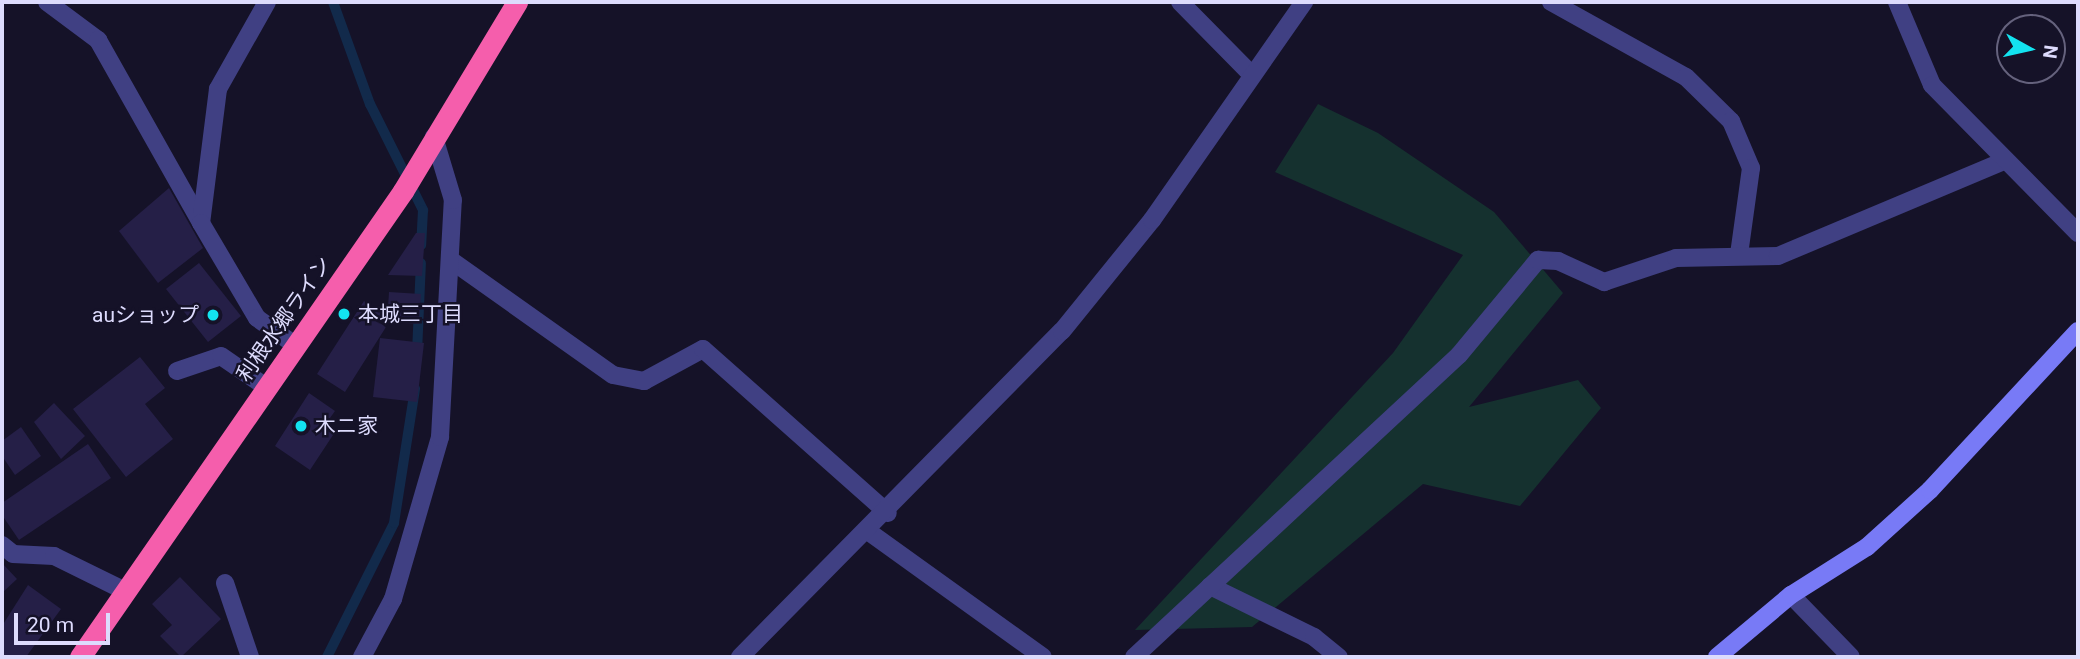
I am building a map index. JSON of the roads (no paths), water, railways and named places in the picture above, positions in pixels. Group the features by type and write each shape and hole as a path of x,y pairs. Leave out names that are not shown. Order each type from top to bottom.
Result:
{"highway":[{"name":"利根水郷ライン","path":"80,657 295,345 434,137 517,2"}],"street":[{"path":"47,2 97,40 257,318 295,345"},
{"path":"201,223 218,89 267,2"},
{"path":"1180,2 1252,75"},
{"path":"740,657 888,513 1062,331 1152,220 1304,2"},
{"path":"1551,2 1686,77 1731,121 1751,168 1739,254"},
{"path":"1897,2 1932,85 2078,233"},
{"path":"362,657 393,598 424,511 440,437 452,261 453,200 434,137"},
{"path":"1134,657 1459,355 1538,260 1558,261 1604,282 1676,258 1739,254 1779,256 2006,160"},
{"path":"452,261 613,375 644,381 703,348 888,513"},
{"path":"1717,657 1791,595 1867,547 1930,491 2078,331"},
{"path":"177,371 221,356 266,387"},
{"path":"869,531 1043,657"},
{"path":"2,545 13,554 54,556 125,591"},
{"path":"225,583 250,657"},
{"path":"1210,586 1314,637 1339,657"},
{"path":"1791,595 1851,657"}],"waterway":[{"path":"333,2 370,104 423,210 421,245"},
{"path":"417,353 421,263"},
{"path":"327,657 394,523 415,389"}],"place":[{"name":"本城三丁目","path":"344,314"},
{"name":"auショップ","path":"213,315"},
{"name":"木ニ家","path":"301,426"}]}
